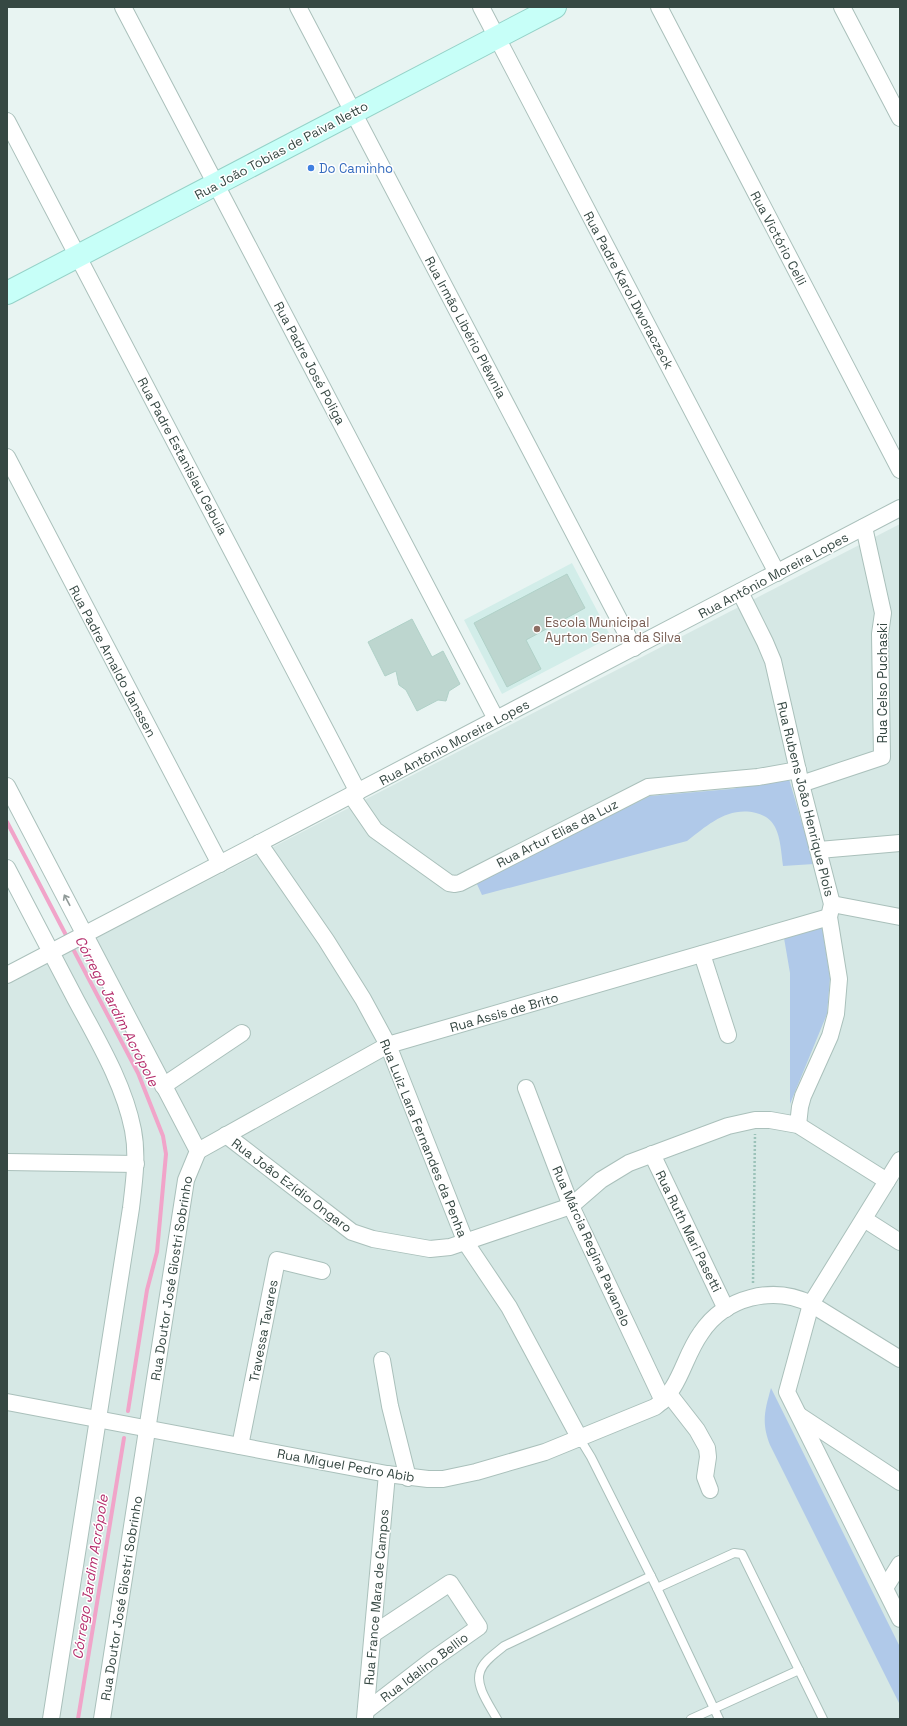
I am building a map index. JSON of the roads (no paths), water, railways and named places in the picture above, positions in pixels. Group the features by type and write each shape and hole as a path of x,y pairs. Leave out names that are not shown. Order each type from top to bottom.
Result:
{"street":[{"name":"Rua Padre José Poliga","path":"123,7 496,720"},
{"name":"Rua Irmão Libério Plêwnia","path":"298,7 634,648"},
{"name":"Rua Padre Karol Dworaczeck","path":"481,7 777,573"},
{"name":"Rua João Tobias de Paiva Netto","path":"7,293 555,7"},
{"name":"Rua Victório Celli","path":"659,7 900,470"},
{"path":"842,7 900,118"},
{"name":"Rua Padre Estanislau Cebula","path":"7,121 354,793"},
{"name":"Rua Padre Arnaldo Janssen","path":"7,458 220,864"},
{"name":"Rua Antônio Moreira Lopes","path":"7,975 900,508"},
{"name":"Rua Celso Puchaski","path":"800,777 882,757 880,634 883,614 864,527"},
{"name":"Rua Rubens João Henrique Plois","path":"740,592 771,656 819,850 831,911 839,979 836,1014 830,1036 803,1096 798,1125"},
{"name":"Rua Artur Elias da Luz","path":"354,793 375,830 449,883 454,884 460,883 648,787 758,777 800,777"},
{"path":"7,786 198,1151"},
{"name":"Rua Luiz Lara Fernandes da Penha","path":"260,843 340,960 388,1045 466,1243 509,1307 580,1439"},
{"path":"819,850 900,843"},
{"path":"7,868 93,1032 118,1084 133,1130 136,1164 131,1208 51,1719"},
{"name":"Rua Assis de Brito","path":"198,1151 388,1045 702,954 831,911 900,917"},
{"path":"702,954 728,1035"},
{"path":"164,1086 242,1033"},
{"name":"Rua Márcia Regina Pavanelo","path":"526,1088 571,1206 666,1398 697,1430 707,1448 708,1457 705,1477 710,1490"},
{"name":"Rua João Ezídio Ongaro","path":"226,1135 343,1226 362,1236 430,1249 450,1247 466,1243 571,1206 601,1180 615,1171 652,1154 728,1126 755,1120 770,1120 798,1125 888,1180"},
{"name":"Rua Doutor José Giostri Sobrinho","path":"102,1719 186,1180 198,1151"},
{"name":"Rua Ruth Mari Pasetti","path":"652,1154 726,1309"},
{"path":"900,1160 811,1304 788,1392 900,1619"},
{"path":"7,1162 136,1164"},
{"path":"864,1219 900,1242"},
{"name":"Travessa Tavares","path":"240,1446 277,1260 322,1272"},
{"path":"666,1398 701,1332 713,1319 726,1309 753,1297 770,1294 786,1295 798,1298 811,1304 900,1359"},
{"path":"382,1360 390,1406 408,1478"},
{"name":"Rua Miguel Pedro Abib","path":"7,1402 408,1478 442,1479 476,1472 545,1452 644,1413 666,1398"},
{"path":"799,1415 900,1482"},
{"name":"Rua France Mara de Campos","path":"366,1715 387,1474"},
{"path":"885,1588 900,1564"},
{"name":"Rua Idalino Bellio","path":"366,1715 432,1660 479,1627 450,1583 373,1634"}],"lane":[{"path":"580,1439 591,1457 657,1588 718,1719"},
{"path":"657,1588 734,1553 742,1554 824,1719"},
{"path":"497,1719 479,1684 480,1672 486,1663 504,1646 651,1576"},
{"path":"691,1719 799,1670"}],"waterway":[{"name":"Córrego Jardim Acrópole","path":"7,822 68,939"},
{"name":"Córrego Jardim Acrópole","path":"71,945 138,1073 163,1136 166,1154 157,1252 147,1290 128,1411"},
{"name":"Córrego Jardim Acrópole","path":"78,1719 124,1438"}],"place":[{"name":"Do Caminho","path":"311,168"},
{"name":"Escola Municipal Ayrton Senna da Silva","path":"537,629"}]}
